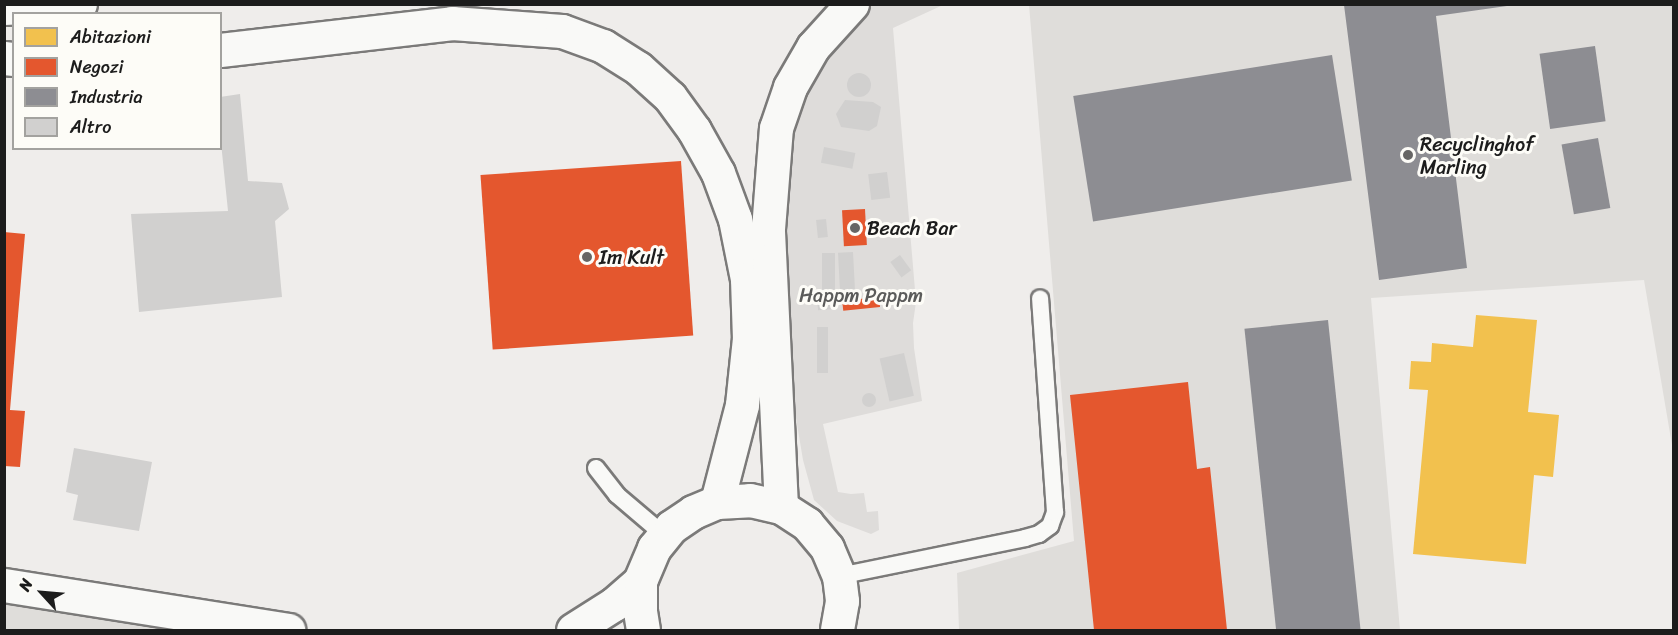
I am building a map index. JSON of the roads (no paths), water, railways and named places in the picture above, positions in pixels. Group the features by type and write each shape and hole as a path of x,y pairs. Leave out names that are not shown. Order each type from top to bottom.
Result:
{"main road":[{"path":"4,8 80,4"},
{"path":"781,507 768,229 776,128 790,87 813,47 852,4"},
{"path":"222,50 452,23 562,32 603,46 638,68 654,82 670,97 694,130 718,174 735,219 747,279 748,338 742,405 717,502"},
{"path":"643,630 640,612 640,581 654,548 670,527 693,512 717,502 750,500 781,507 807,524 827,548 839,576 842,601 837,630"},
{"path":"573,630 614,604 640,581"},
{"path":"4,585 288,630"}],"lane":[{"path":"839,576 1024,538 1039,534 1050,526 1055,504 1040,298"},
{"path":"596,468 617,495 664,535"}],"place":[{"name":"Recyclinghof Marling","path":"1408,155"},
{"name":"Beach Bar","path":"855,228"},
{"name":"Im Kult","path":"587,257"}],"park label":[{"name":"Happm Pappm","path":"861,295"}]}
